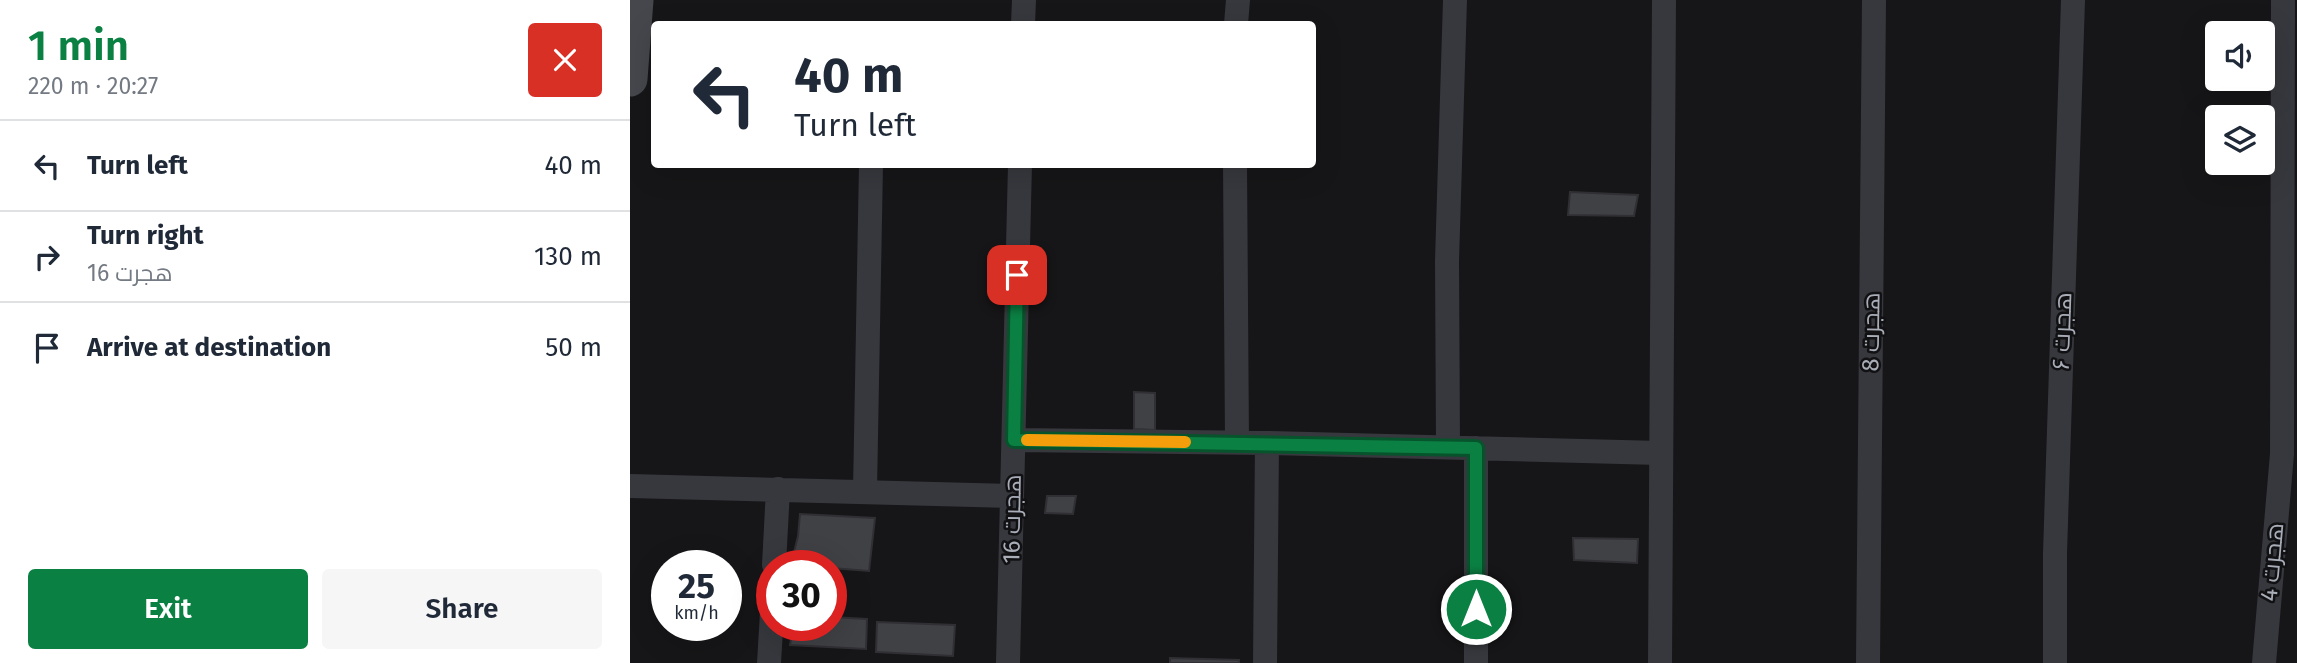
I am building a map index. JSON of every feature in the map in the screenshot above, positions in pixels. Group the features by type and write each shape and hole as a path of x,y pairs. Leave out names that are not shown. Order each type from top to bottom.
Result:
{"main road":[{"path":"630,79 636,0"}],"street":[{"path":"1023,21 1024,0"},
{"path":"1236,21 1238,0"},
{"path":"1448,447 1447,261 1455,0"},
{"path":"1660,663 1664,0"},
{"name":"هجرت 8","path":"1868,663 1874,0"},
{"name":"هجرت ۶","path":"2055,663 2054,553 2073,0"},
{"name":"هجرت 4","path":"2264,663 2282,454 2283,0"},
{"path":"865,491 871,168"},
{"name":"هجرت 16","path":"1008,663 1020,168"},
{"path":"1235,168 1237,442"},
{"path":"1014,440 1237,442 1660,453"},
{"path":"1265,663 1267,443"},
{"path":"1476,448 1476,663"},
{"path":"630,486 1012,496"},
{"path":"775,550 778,489"},
{"path":"769,663 770,641"}],"building":[{"path":"1570,192 1638,195 1634,216 1568,215"},
{"path":"1134,392 1155,393 1155,430 1134,429"},
{"path":"1047,496 1076,496 1073,514 1045,513"},
{"path":"800,514 875,518 869,571 847,569 847,550 794,550"},
{"path":"1573,538 1638,539 1637,563 1574,560"},
{"path":"847,618 867,619 866,649 790,645 791,641 847,641"},
{"path":"877,622 955,625 953,656 876,652"},
{"path":"1170,658 1239,660 1239,663 1170,663"}],"slow traffic":[{"path":"1027,440 1185,442"}],"route":[{"path":"1017,275 1014,440 1476,448 1476,609"}]}
